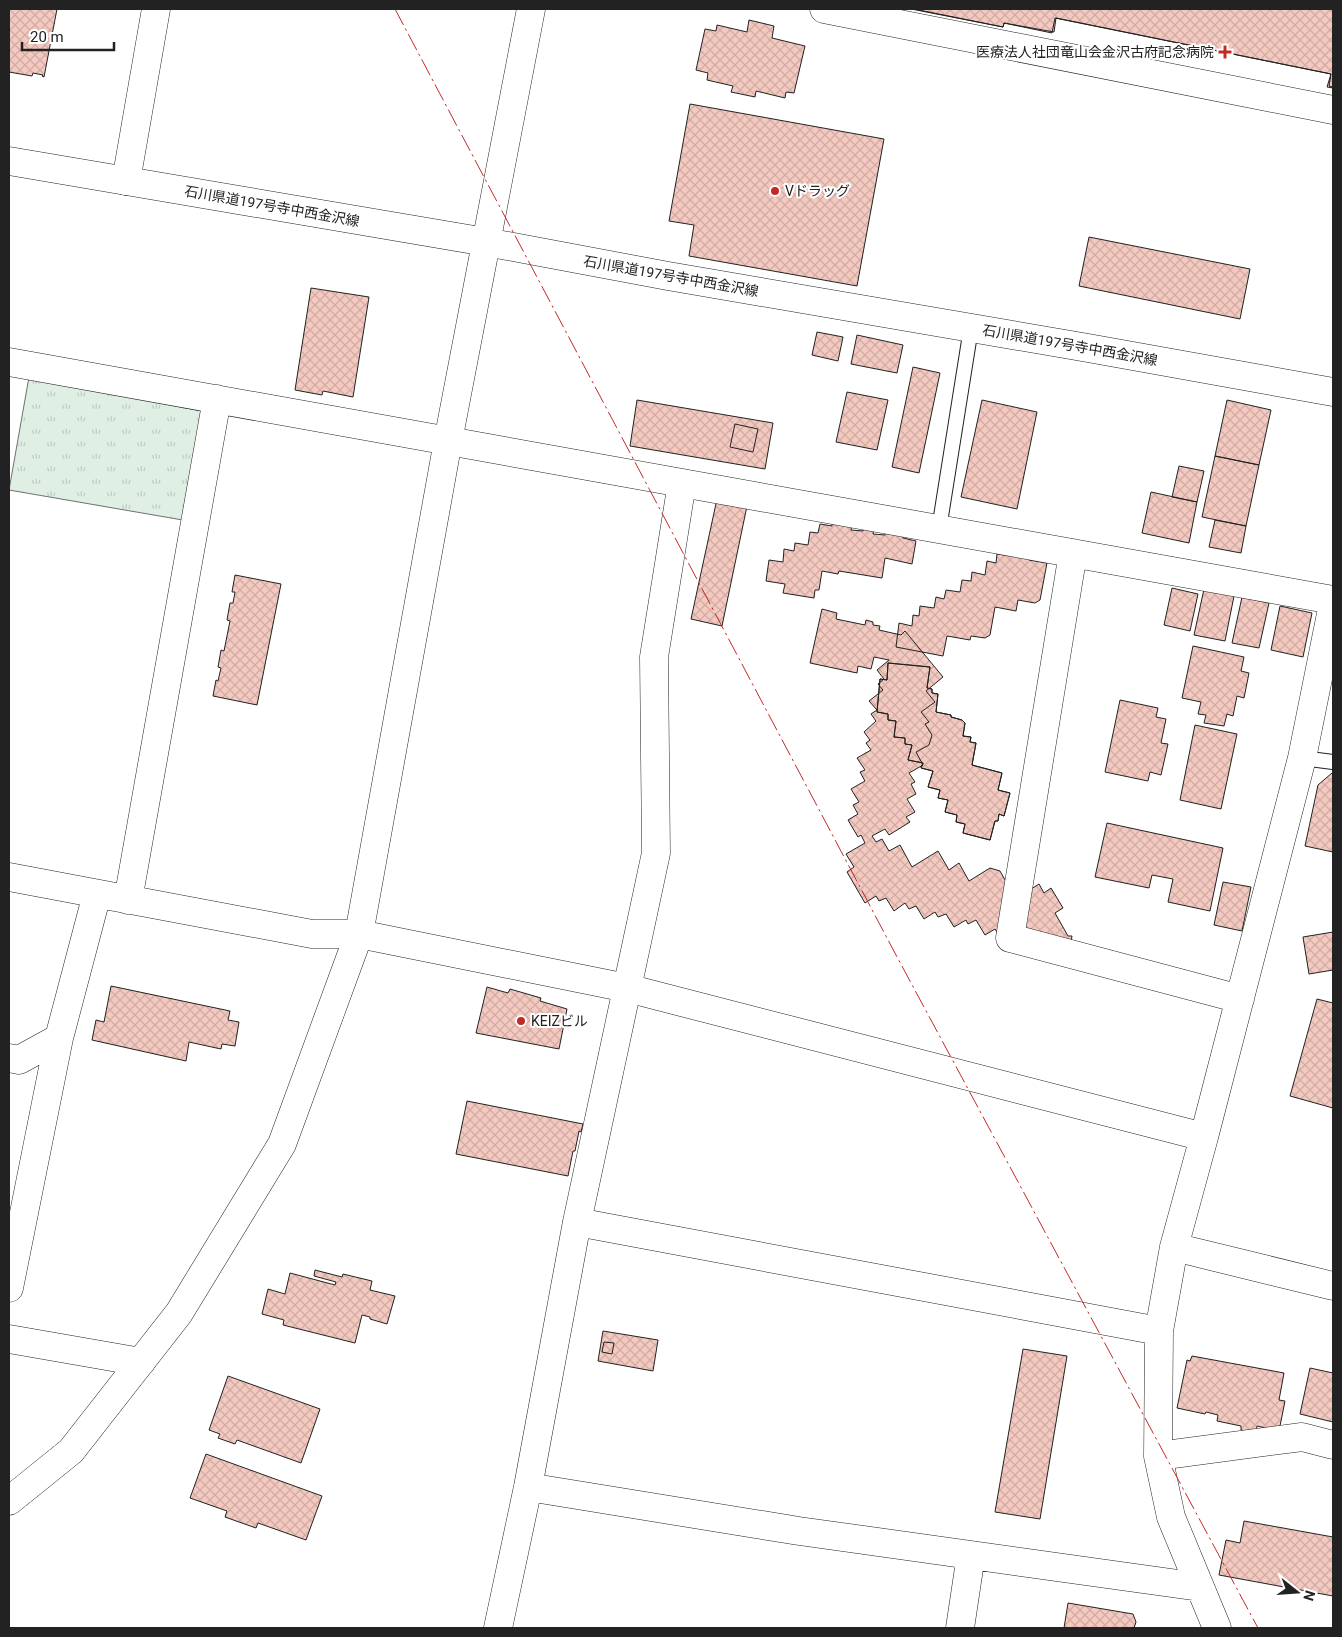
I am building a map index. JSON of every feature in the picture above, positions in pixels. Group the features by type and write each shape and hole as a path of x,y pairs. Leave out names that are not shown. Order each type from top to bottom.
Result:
{"street":[{"path":"126,181 156,9"},
{"path":"9,1501 71,1451 179,1313 282,1144 359,934 448,441 531,9"},
{"path":"824,9 868,13 1333,110"},
{"name":"石川県道197号寺中西金沢線","path":"9,161 486,242 678,278 1333,392"},
{"path":"9,362 1333,600"},
{"path":"128,900 217,399"},
{"path":"498,1628 528,1487 577,1222 656,853 654,657 682,483"},
{"path":"1073,553 1010,938 1240,999"},
{"path":"1217,1628 1171,1518 1158,1456 1159,1330 1174,1247 1302,758 1333,604"},
{"path":"9,877 312,934 359,934 627,988 1204,1137"},
{"path":"9,1288 59,1038 97,894"},
{"path":"9,1058 19,1060 59,1038"},
{"path":"577,1222 1159,1330"},
{"path":"1174,1247 1333,1286"},
{"path":"9,1339 141,1362"},
{"path":"1158,1456 1302,1437 1333,1445"},
{"path":"528,1487 799,1531 1200,1587"},
{"path":"960,1628 971,1555"}],"lane":[{"path":"939,529 971,328"},
{"path":"1302,758 1333,762"}],"green space":[{"path":"29,377 217,414 200,523 9,490"}],"building":[{"path":"9,9 57,9 44,77 43,75 33,73 32,76 9,72"},
{"name":"医療法人社団竜山会金沢古府記念病院","path":"911,9 1333,9 1333,88 1327,87 1331,74 1055,18 1052,33 1004,23 1003,27"},
{"name":"医療法人社団竜山会金沢古府記念病院","path":"914,9 1333,9 1333,87 1329,86 1331,74 1056,18 1054,32 1004,23 1003,27"},
{"path":"749,20 774,26 772,38 805,46 794,93 786,92 785,98 756,91 755,97 731,92 733,86 707,80 708,73 696,70 705,29 716,31 717,25 747,32"},
{"path":"690,104 884,139 857,286 689,256 694,225 669,221"},
{"path":"1089,237 1250,269 1240,319 1079,286"},
{"path":"311,288 369,297 353,397 323,391 322,395 295,390"},
{"path":"817,332 843,337 838,361 812,355"},
{"path":"857,335 903,345 897,373 851,364"},
{"path":"913,367 940,373 919,473 892,467"},
{"path":"847,392 888,400 877,450 836,442"},
{"path":"637,400 773,423 765,469 630,446"},
{"path":"982,400 1037,412 1017,509 961,497"},
{"path":"1227,400 1271,410 1259,465 1215,456"},
{"path":"735,424 758,429 753,452 730,447"},
{"path":"1215,456 1259,465 1246,526 1202,517"},
{"path":"1179,466 1204,471 1197,502 1172,497"},
{"path":"1151,492 1197,502 1189,543 1142,533"},
{"path":"717,499 747,506 722,626 691,619"},
{"path":"1215,520 1246,526 1241,553 1209,547"},
{"path":"832,521 852,525 851,530 863,531 864,526 874,528 873,534 885,535 886,530 904,533 903,538 916,541 912,564 885,558 882,578 839,571 838,574 822,571 819,590 815,590 814,598 783,593 785,584 766,581 769,560 783,562 784,549 794,551 795,543 808,545 810,532 818,533 820,524 832,526"},
{"path":"1012,551 1030,555 1029,560 1047,563 1040,600 1035,603 1018,600 1016,611 995,607 990,635 985,638 971,636 970,640 947,636 943,656 896,647 899,623 912,626 913,615 919,616 920,606 934,608 936,597 944,599 946,590 960,592 962,580 971,581 972,572 985,575 987,561 996,563 997,554 1011,556"},
{"path":"235,575 281,584 257,705 213,696 216,680 218,681 221,668 218,667 221,650 224,651 230,621 227,620 230,603 233,603 235,592 232,592"},
{"path":"1172,588 1198,594 1190,631 1164,625"},
{"path":"1204,589 1234,596 1225,641 1194,635"},
{"path":"1242,597 1269,603 1259,648 1232,643"},
{"path":"1280,606 1312,613 1303,657 1271,650"},
{"path":"822,609 837,613 836,619 865,625 866,620 873,622 873,625 880,626 879,630 901,635 905,631 943,677 926,691 935,702 921,712 929,722 925,724 932,735 929,745 916,752 923,765 909,773 915,782 911,784 916,794 907,799 915,812 906,817 910,822 889,835 885,829 872,836 876,842 882,839 889,851 900,845 912,867 938,851 949,870 959,863 969,881 990,868 1000,871 1009,887 1028,891 1039,884 1044,893 1051,888 1063,908 1055,913 1068,936 1072,936 1068,959 998,934 995,929 985,935 976,920 968,924 966,920 954,927 946,914 938,917 935,912 924,919 916,906 909,909 905,903 894,911 886,898 879,901 876,896 865,903 847,872 854,867 846,854 865,843 861,835 858,837 848,820 858,814 853,805 859,802 851,789 865,781 860,772 865,770 857,758 871,750 866,743 870,740 864,732 876,721 871,714 877,710 869,701 883,690 878,684 884,679 877,670 889,660 874,657 871,669 858,666 857,673 810,663"},
{"path":"1193,646 1244,657 1241,671 1249,673 1244,698 1237,696 1233,716 1227,714 1224,726 1204,723 1206,715 1198,714 1201,702 1182,698"},
{"path":"888,663 930,667 927,688 932,689 932,693 938,694 936,712 951,715 951,717 962,720 965,723 963,736 971,737 970,742 976,743 972,765 1002,773 998,790 1010,793 1004,816 999,814 990,840 963,833 965,824 956,822 957,815 945,812 948,800 938,798 940,790 928,787 933,771 921,768 923,763 908,760 912,745 905,744 905,738 894,737 896,721 888,720 888,714 877,712 880,679 887,680"},
{"path":"888,663 930,667 927,688 932,689 932,693 938,694 936,712 951,715 951,717 962,720 965,723 963,736 971,737 970,742 976,743 972,765 1002,773 998,790 1010,793 1004,816 999,814 990,840 963,833 965,824 956,822 957,815 945,812 948,800 938,798 940,790 928,787 933,771 921,768 923,763 908,760 912,745 905,744 905,738 894,737 896,721 888,720 888,714 877,712 880,679 887,680"},
{"path":"1120,700 1158,708 1156,717 1166,719 1161,743 1168,744 1161,775 1150,772 1148,781 1105,772"},
{"path":"1195,725 1237,734 1221,809 1180,800"},
{"path":"1332,773 1333,852 1305,846 1318,785"},
{"path":"1107,823 1223,848 1210,911 1168,902 1173,879 1152,875 1149,888 1095,877"},
{"path":"1223,882 1251,887 1242,931 1214,925"},
{"path":"1333,932 1333,970 1309,974 1303,937"},
{"path":"111,986 230,1011 228,1020 239,1022 235,1046 222,1044 221,1049 189,1042 186,1061 92,1040 96,1020 104,1022"},
{"name":"KEIZビル","path":"487,987 508,993 510,989 541,998 540,1001 567,1009 559,1049 476,1033"},
{"path":"1317,999 1333,1003 1333,1108 1290,1096"},
{"path":"467,1101 583,1124 581,1132 579,1131 575,1151 573,1151 568,1176 456,1154"},
{"path":"315,1270 342,1277 343,1274 372,1281 370,1290 395,1296 387,1324 362,1315 355,1343 283,1325 284,1320 262,1314 268,1289 285,1294 290,1273 335,1285 336,1282 314,1276"},
{"path":"603,1331 658,1340 653,1371 598,1361"},
{"path":"604,1342 614,1343 612,1354 602,1352"},
{"path":"1023,1349 1067,1356 1040,1519 995,1512"},
{"path":"1192,1356 1284,1373 1279,1400 1285,1401 1279,1431 1257,1426 1256,1433 1241,1430 1241,1426 1217,1421 1218,1415 1177,1408 1187,1360 1190,1361"},
{"path":"1310,1368 1333,1373 1333,1422 1300,1414"},
{"path":"228,1376 320,1409 301,1463 237,1440 235,1444 218,1438 220,1434 209,1430"},
{"path":"206,1454 322,1496 306,1540 258,1523 256,1528 225,1517 227,1511 190,1498"},
{"path":"1244,1521 1333,1537 1333,1596 1219,1575 1226,1540 1240,1543"},
{"path":"1068,1603 1133,1614 1136,1622 1134,1628 1064,1628"}],"power":[{"path":"395,9 896,955 1258,1628"}],"place":[{"name":"医療法人社団竜山会金沢古府記念病院","path":"1225,52"},
{"name":"Vドラッグ","path":"775,191"},
{"name":"KEIZビル","path":"521,1021"}]}
